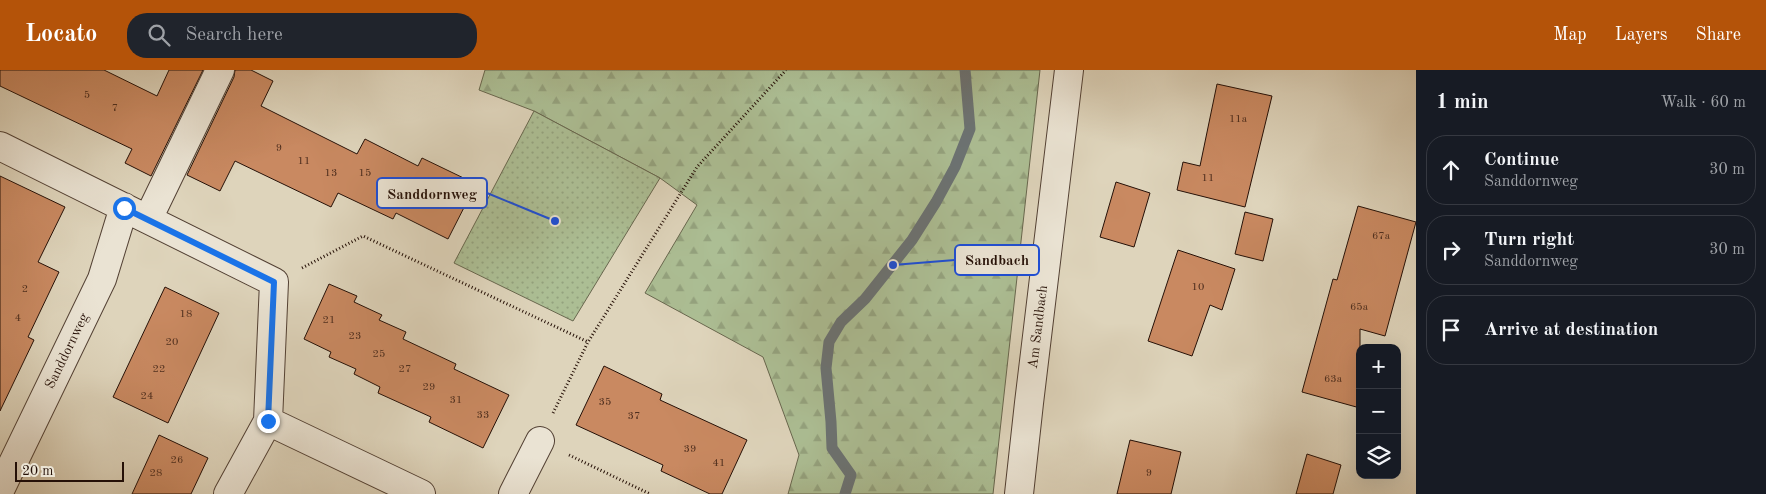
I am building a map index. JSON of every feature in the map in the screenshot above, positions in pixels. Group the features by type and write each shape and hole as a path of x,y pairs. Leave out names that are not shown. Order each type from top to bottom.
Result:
{"street":[{"path":"148,220 220,70"},
{"name":"Am Sandbach","path":"1019,494 1028,403 1069,70"},
{"path":"0,146 274,282 268,421 228,494"},
{"name":"Sanddornweg","path":"0,490 102,279 124,208"},
{"path":"268,421 421,494"},
{"path":"513,494 540,441"},
{"path":"534,494 540,441"}],"path":[{"path":"650,494 540,441 588,342 697,167 786,70"},
{"path":"274,282 364,236 588,342"}],"green space":[{"path":"485,70 1040,70 993,494 788,494 799,455 763,357 645,293 697,205 660,178 534,111 479,90"},
{"path":"534,111 660,178 573,321 454,263"}],"building":[{"path":"0,70 104,70 157,96 169,70 203,70 151,176 125,163 132,149 0,86"},
{"path":"235,70 251,70 273,81 261,106 357,154 365,139 418,166 422,158 476,184 448,239 396,213 393,219 338,193 331,207 235,161 220,191 187,175 234,77"},
{"path":"1217,84 1272,96 1245,207 1177,190 1183,162 1200,166"},
{"path":"0,176 65,207 38,262 59,272 28,337 34,340 0,411"},
{"path":"1116,182 1150,193 1134,247 1100,237"},
{"path":"1358,206 1416,222 1385,336 1360,329 1360,344 1356,344 1356,407 1302,392 1333,279 1337,280"},
{"path":"1245,212 1273,219 1263,261 1235,254"},
{"path":"1178,250 1235,269 1222,310 1210,305 1192,356 1148,341"},
{"path":"329,284 357,296 354,302 382,315 379,320 406,332 403,339 456,364 454,369 509,395 483,448 429,422 431,417 378,393 380,387 354,374 356,369 329,357 331,352 304,339"},
{"path":"165,287 219,313 168,423 113,397"},
{"path":"604,366 662,394 660,400 747,440 722,494 710,494 661,471 663,465 576,425"},
{"path":"159,435 208,458 191,494 132,494"},
{"path":"1130,440 1181,452 1171,494 1117,494"},
{"path":"1307,454 1341,465 1333,494 1296,494"}],"waterway":[{"path":"845,494 851,475 832,448 826,368 829,342 841,322 865,299 912,240 955,167 970,129 965,70"}],"place":[{"name":"Sanddornweg","path":"555,221"},
{"name":"Sandbach","path":"893,265"}],"route":[{"path":"124,208 274,282 268,421"}]}
